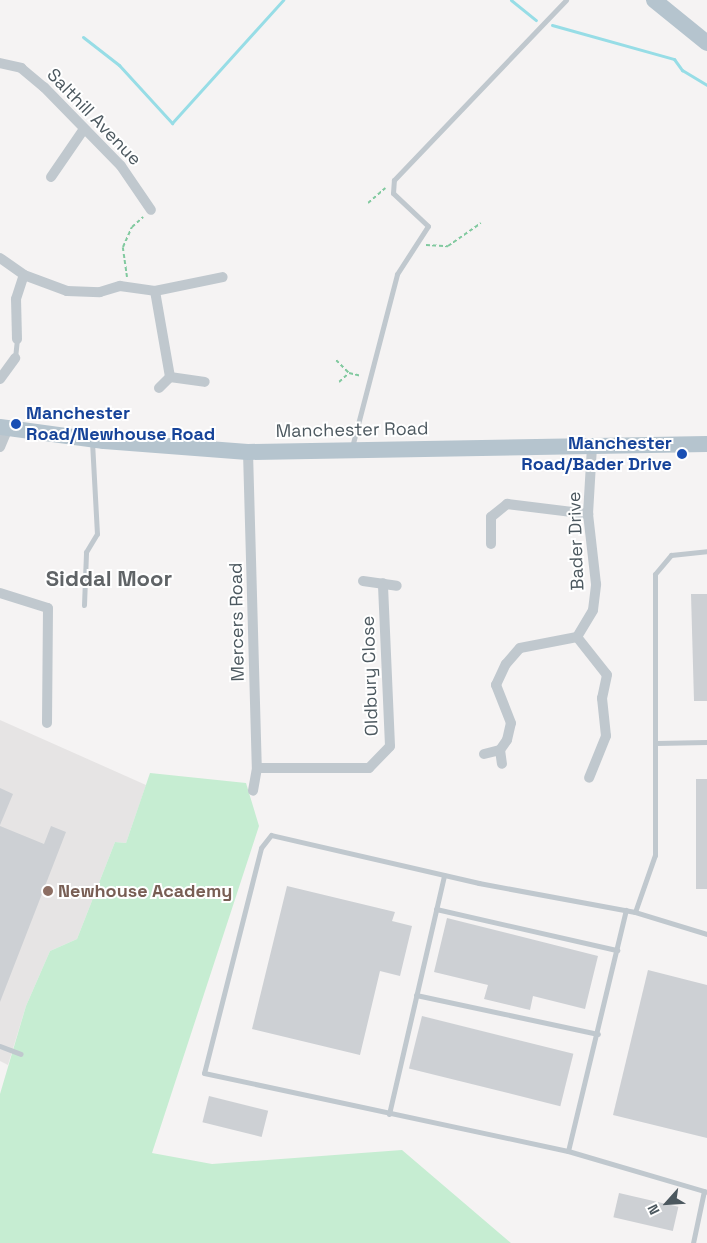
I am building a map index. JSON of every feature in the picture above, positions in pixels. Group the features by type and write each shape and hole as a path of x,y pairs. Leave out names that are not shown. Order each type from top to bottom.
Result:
{"main road":[{"path":"654,0 707,43"},
{"name":"Manchester Road","path":"4,427 92,440 248,452 352,447 707,444"}],"street":[{"name":"Salthill Avenue","path":"0,62 33,77 120,166 151,210"},
{"path":"51,177 84,129"},
{"path":"0,258 24,275 67,291 129,287 155,291 223,277"},
{"path":"17,339 16,318 24,275"},
{"path":"155,291 170,377"},
{"path":"5,318 16,318"},
{"path":"0,380 15,358"},
{"path":"170,377 205,382"},
{"path":"159,388 170,377"},
{"path":"0,447 4,427"},
{"name":"Bader Drive","path":"577,637 593,610 596,584 588,514 592,446"},
{"name":"Mercers Road","path":"248,452 257,768 253,791"},
{"path":"490,544 491,517 507,504 588,514"},
{"path":"363,581 397,586"},
{"name":"Oldbury Close","path":"257,768 369,768 390,746 383,583"},
{"path":"0,593 48,608 47,723"},
{"path":"502,764 500,750 511,723 496,685 506,664 520,648 577,637 607,675 602,698 606,736 589,778"},
{"path":"484,754 500,750"}],"lane":[{"path":"352,447 368,379 397,274 419,243 428,226 392,186 566,0"},
{"path":"15,358 17,339"},
{"path":"84,605 86,552 97,534 92,440"},
{"path":"635,912 655,855 655,574 671,555 707,551"},
{"path":"656,743 707,742"},
{"path":"693,1243 706,1192 568,1152 204,1073 261,848 271,835 444,875 635,912 707,934"},
{"path":"389,1114 444,875"},
{"path":"436,908 617,950"},
{"path":"568,1152 598,1034 626,910"},
{"path":"416,995 598,1034"},
{"path":"0,1046 21,1054"}],"path":[{"path":"368,203 392,186"},
{"path":"129,287 123,247 132,227 151,210"},
{"path":"419,243 448,246 481,223"},
{"path":"336,360 349,373 368,379"},
{"path":"339,382 349,373"}],"shaded area":[{"name":"Newhouse Academy","path":"0,720 146,785 126,843 115,842 77,939 50,951 26,1006 8,1065 0,1061"}],"green space":[{"path":"150,773 246,783 259,826 152,1153 212,1164 402,1150 511,1243 0,1243 0,1094 26,1006 50,951 77,939 115,842 126,843"}],"building":[{"path":"691,594 707,594 707,701 694,701"},
{"path":"696,779 707,779 707,889 696,889"},
{"path":"0,788 13,794 0,825"},
{"path":"0,826 44,844 51,826 66,832 0,1002"},
{"path":"287,886 395,912 392,921 412,926 400,976 380,971 360,1055 252,1029"},
{"path":"447,918 598,956 585,1009 533,996 530,1010 484,999 488,985 434,972"},
{"path":"648,970 707,985 707,1138 613,1115"},
{"path":"422,1016 573,1054 560,1106 409,1068"},
{"path":"209,1096 268,1111 262,1137 202,1122"},
{"path":"619,1193 678,1207 673,1231 613,1217"}],"waterway":[{"path":"83,37 119,65 172,123 283,0"},
{"path":"511,0 536,20"},
{"path":"552,25 674,59 682,70 707,85"}],"place":[{"name":"Manchester Road/Newhouse Road","path":"16,424"},
{"name":"Manchester Road/Bader Drive","path":"682,454"},
{"name":"Newhouse Academy","path":"48,891"}],"district":[{"name":"Siddal Moor","path":"109,579"}]}
